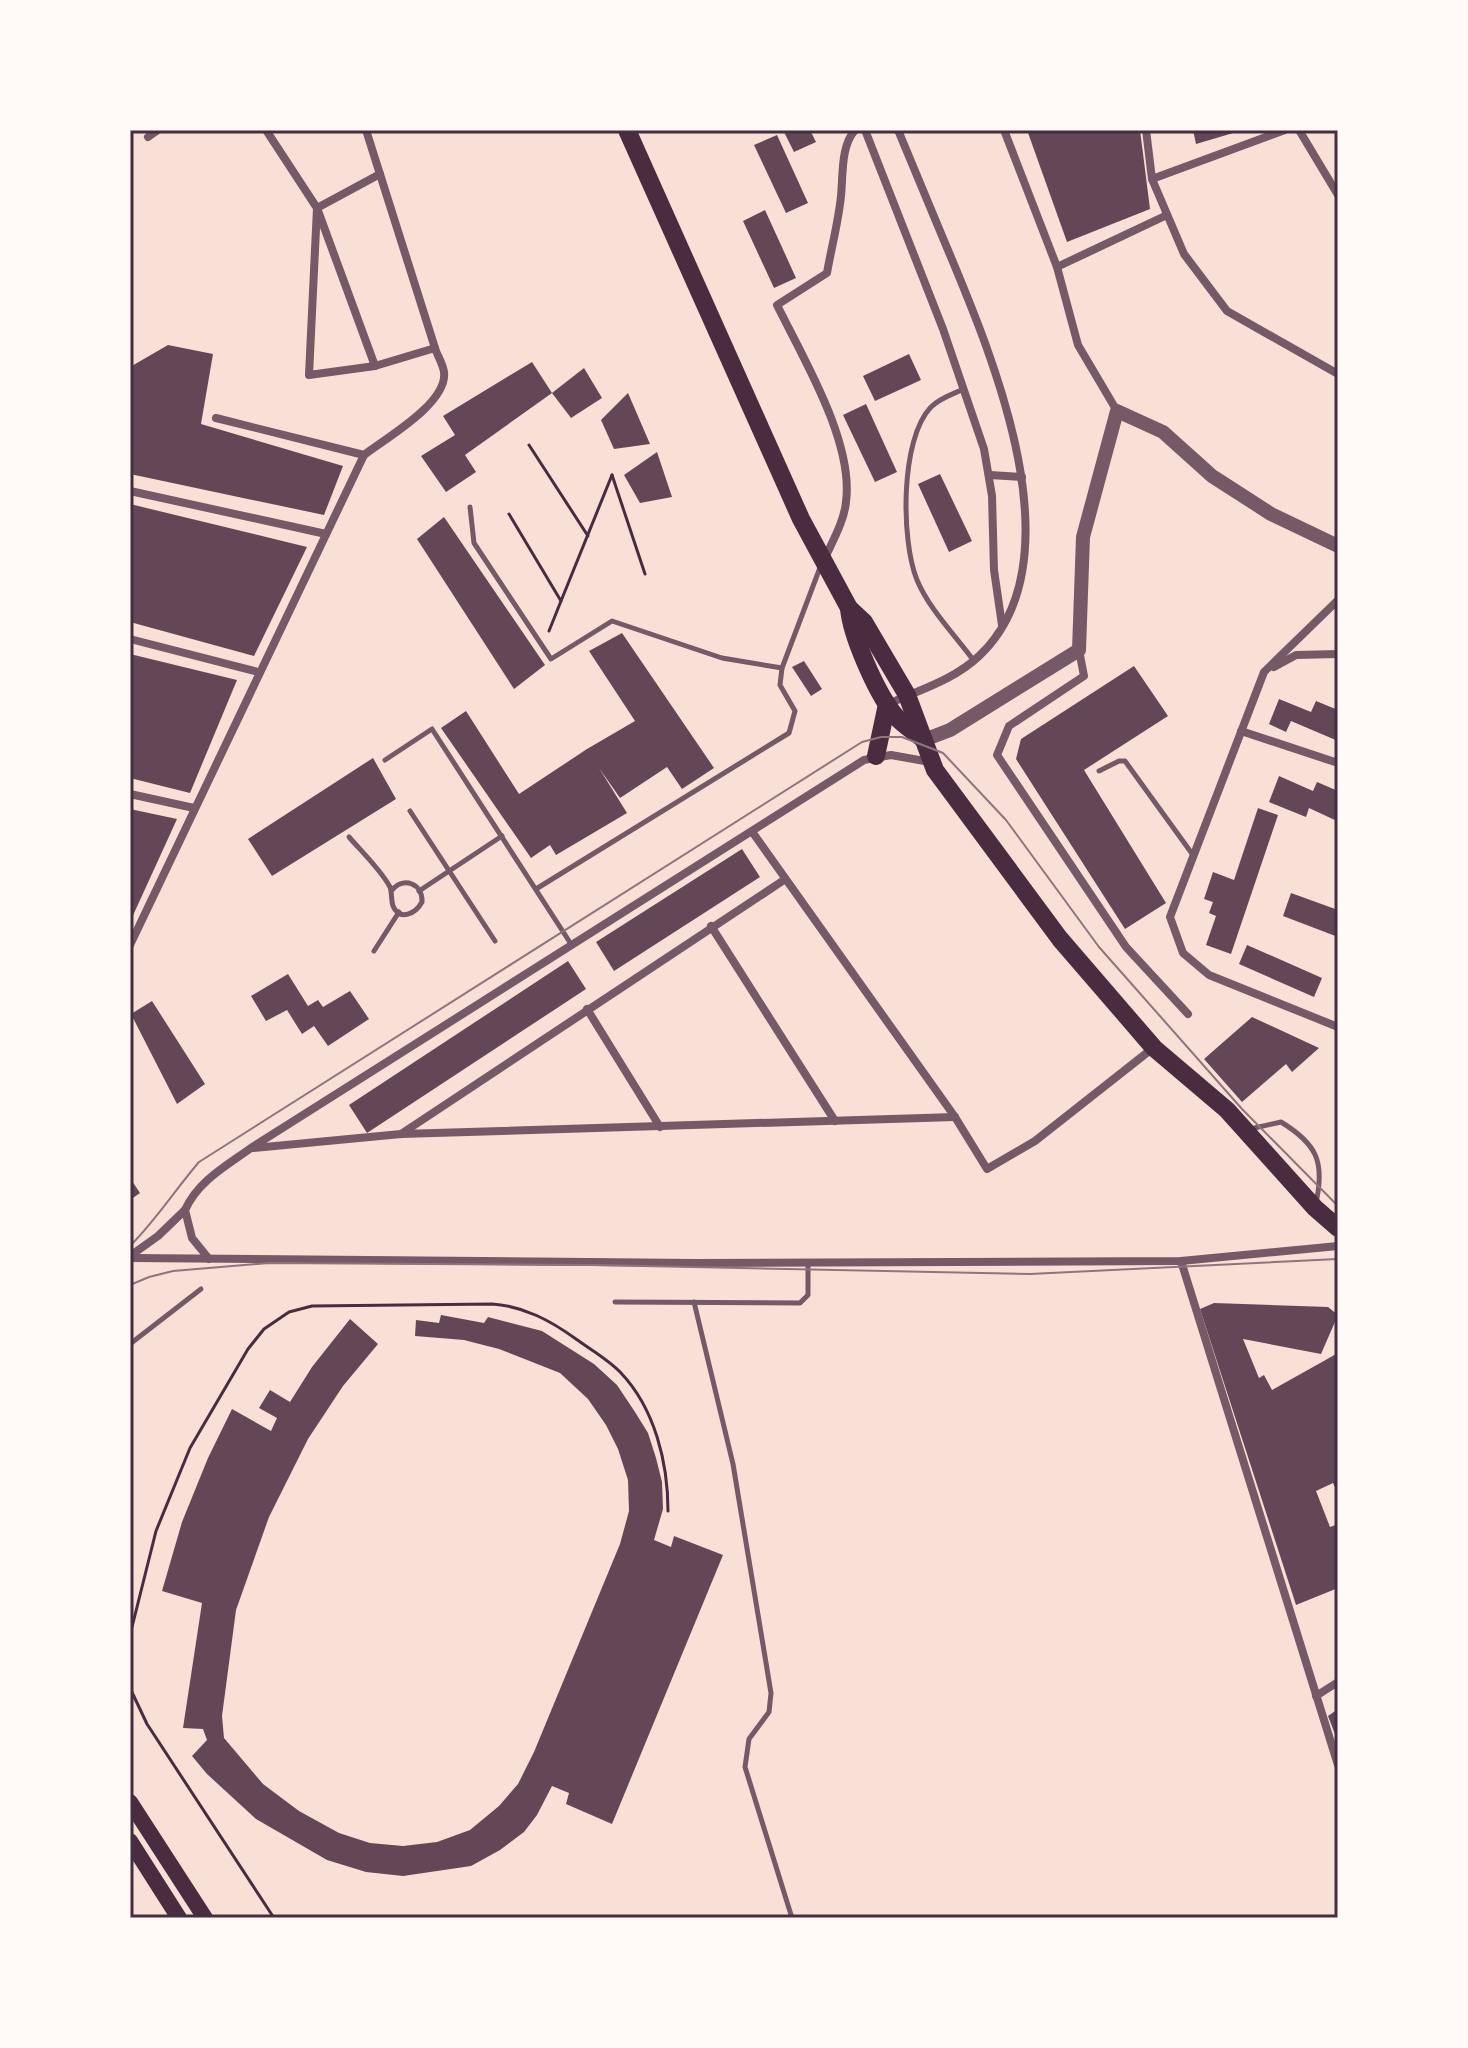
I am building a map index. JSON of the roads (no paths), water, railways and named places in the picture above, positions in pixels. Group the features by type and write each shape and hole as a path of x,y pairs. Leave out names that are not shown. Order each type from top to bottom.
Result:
{"main road":[{"path":"627,130 783,482 849,608 864,622 907,695 931,763 1060,939 1154,1048 1227,1110 1315,1208 1338,1228"},
{"path":"849,608 854,635 887,704 895,716 924,740"},
{"path":"876,756 887,704"},
{"path":"130,1802 193,1914"},
{"path":"130,1841 193,1914"}],"street":[{"path":"148,137 158,130"},
{"path":"266,130 317,208 375,366"},
{"path":"130,945 364,455 431,404 441,390 444,372 366,130"},
{"path":"823,561 846,506 846,467 823,398 777,305 827,273 841,201 842,171 849,137 855,130"},
{"path":"865,130 965,389 990,475 996,594 1002,625"},
{"path":"887,704 951,676 974,661 996,636 1018,591 1023,554 1022,477 1011,421 988,344 898,130"},
{"path":"1004,130 1057,267 1078,345 1117,411 1163,432 1212,476 1271,514 1338,546"},
{"path":"1146,130 1152,179 1184,254 1227,311 1338,374"},
{"path":"1152,179 1285,130"},
{"path":"1299,130 1338,195"},
{"path":"317,208 380,174"},
{"path":"317,208 309,375 375,366 435,348"},
{"path":"1057,267 1167,215"},
{"path":"1117,411 1083,537 1079,650 1084,676 1009,726 997,755 1126,947 1188,1014"},
{"path":"216,418 364,455"},
{"path":"990,475 1022,477"},
{"path":"130,491 326,534"},
{"path":"1338,600 1264,672 1170,917 1183,953 1209,975 1338,1027"},
{"path":"130,639 258,672"},
{"path":"924,740 950,730 1079,650"},
{"path":"1264,672 1296,655 1338,654"},
{"path":"1241,731 1338,763"},
{"path":"130,1257 185,1210 205,1181 251,1148 850,769 876,756 906,756 931,763"},
{"path":"130,794 194,808"},
{"path":"753,833 955,1117 987,1169 1035,1141 1154,1048"},
{"path":"401,1134 784,880"},
{"path":"711,926 835,1121"},
{"path":"587,1009 660,1127"},
{"path":"251,1148 401,1134 955,1117"},
{"path":"185,1210 192,1238 209,1259"},
{"path":"130,1257 808,1263 1181,1261 1338,1246"},
{"path":"1181,1261 1338,1765"},
{"path":"1316,1696 1338,1682"}],"lane":[{"path":"965,389 932,406 922,419 909,472 905,525 908,554 918,583 974,661"},
{"path":"470,507 474,543 551,659 612,621 708,654 782,668"},
{"path":"536,889 789,733 795,711 780,685 782,668 823,561"},
{"path":"385,760 432,729 571,944"},
{"path":"1099,771 1125,761 1193,855"},
{"path":"410,811 495,941"},
{"path":"419,891 502,836"},
{"path":"349,837 392,890 393,907 409,915 422,902 419,891 410,882 403,882 392,890"},
{"path":"374,951 399,912"},
{"path":"1245,1130 1281,1122 1295,1131 1320,1159 1321,1182 1315,1208"},
{"path":"615,1302 800,1303 808,1295 808,1263"},
{"path":"130,1344 201,1289"},
{"path":"694,1302 733,1464 771,1693 769,1712 749,1739 745,1767 792,1918"}],"tram line":[{"path":"130,1246 199,1162 862,742 881,737 902,737 943,753 1006,820 1099,947 1242,1109 1338,1206"},
{"path":"130,1285 173,1271 269,1263 595,1265 1030,1274 1338,1259"}]}
